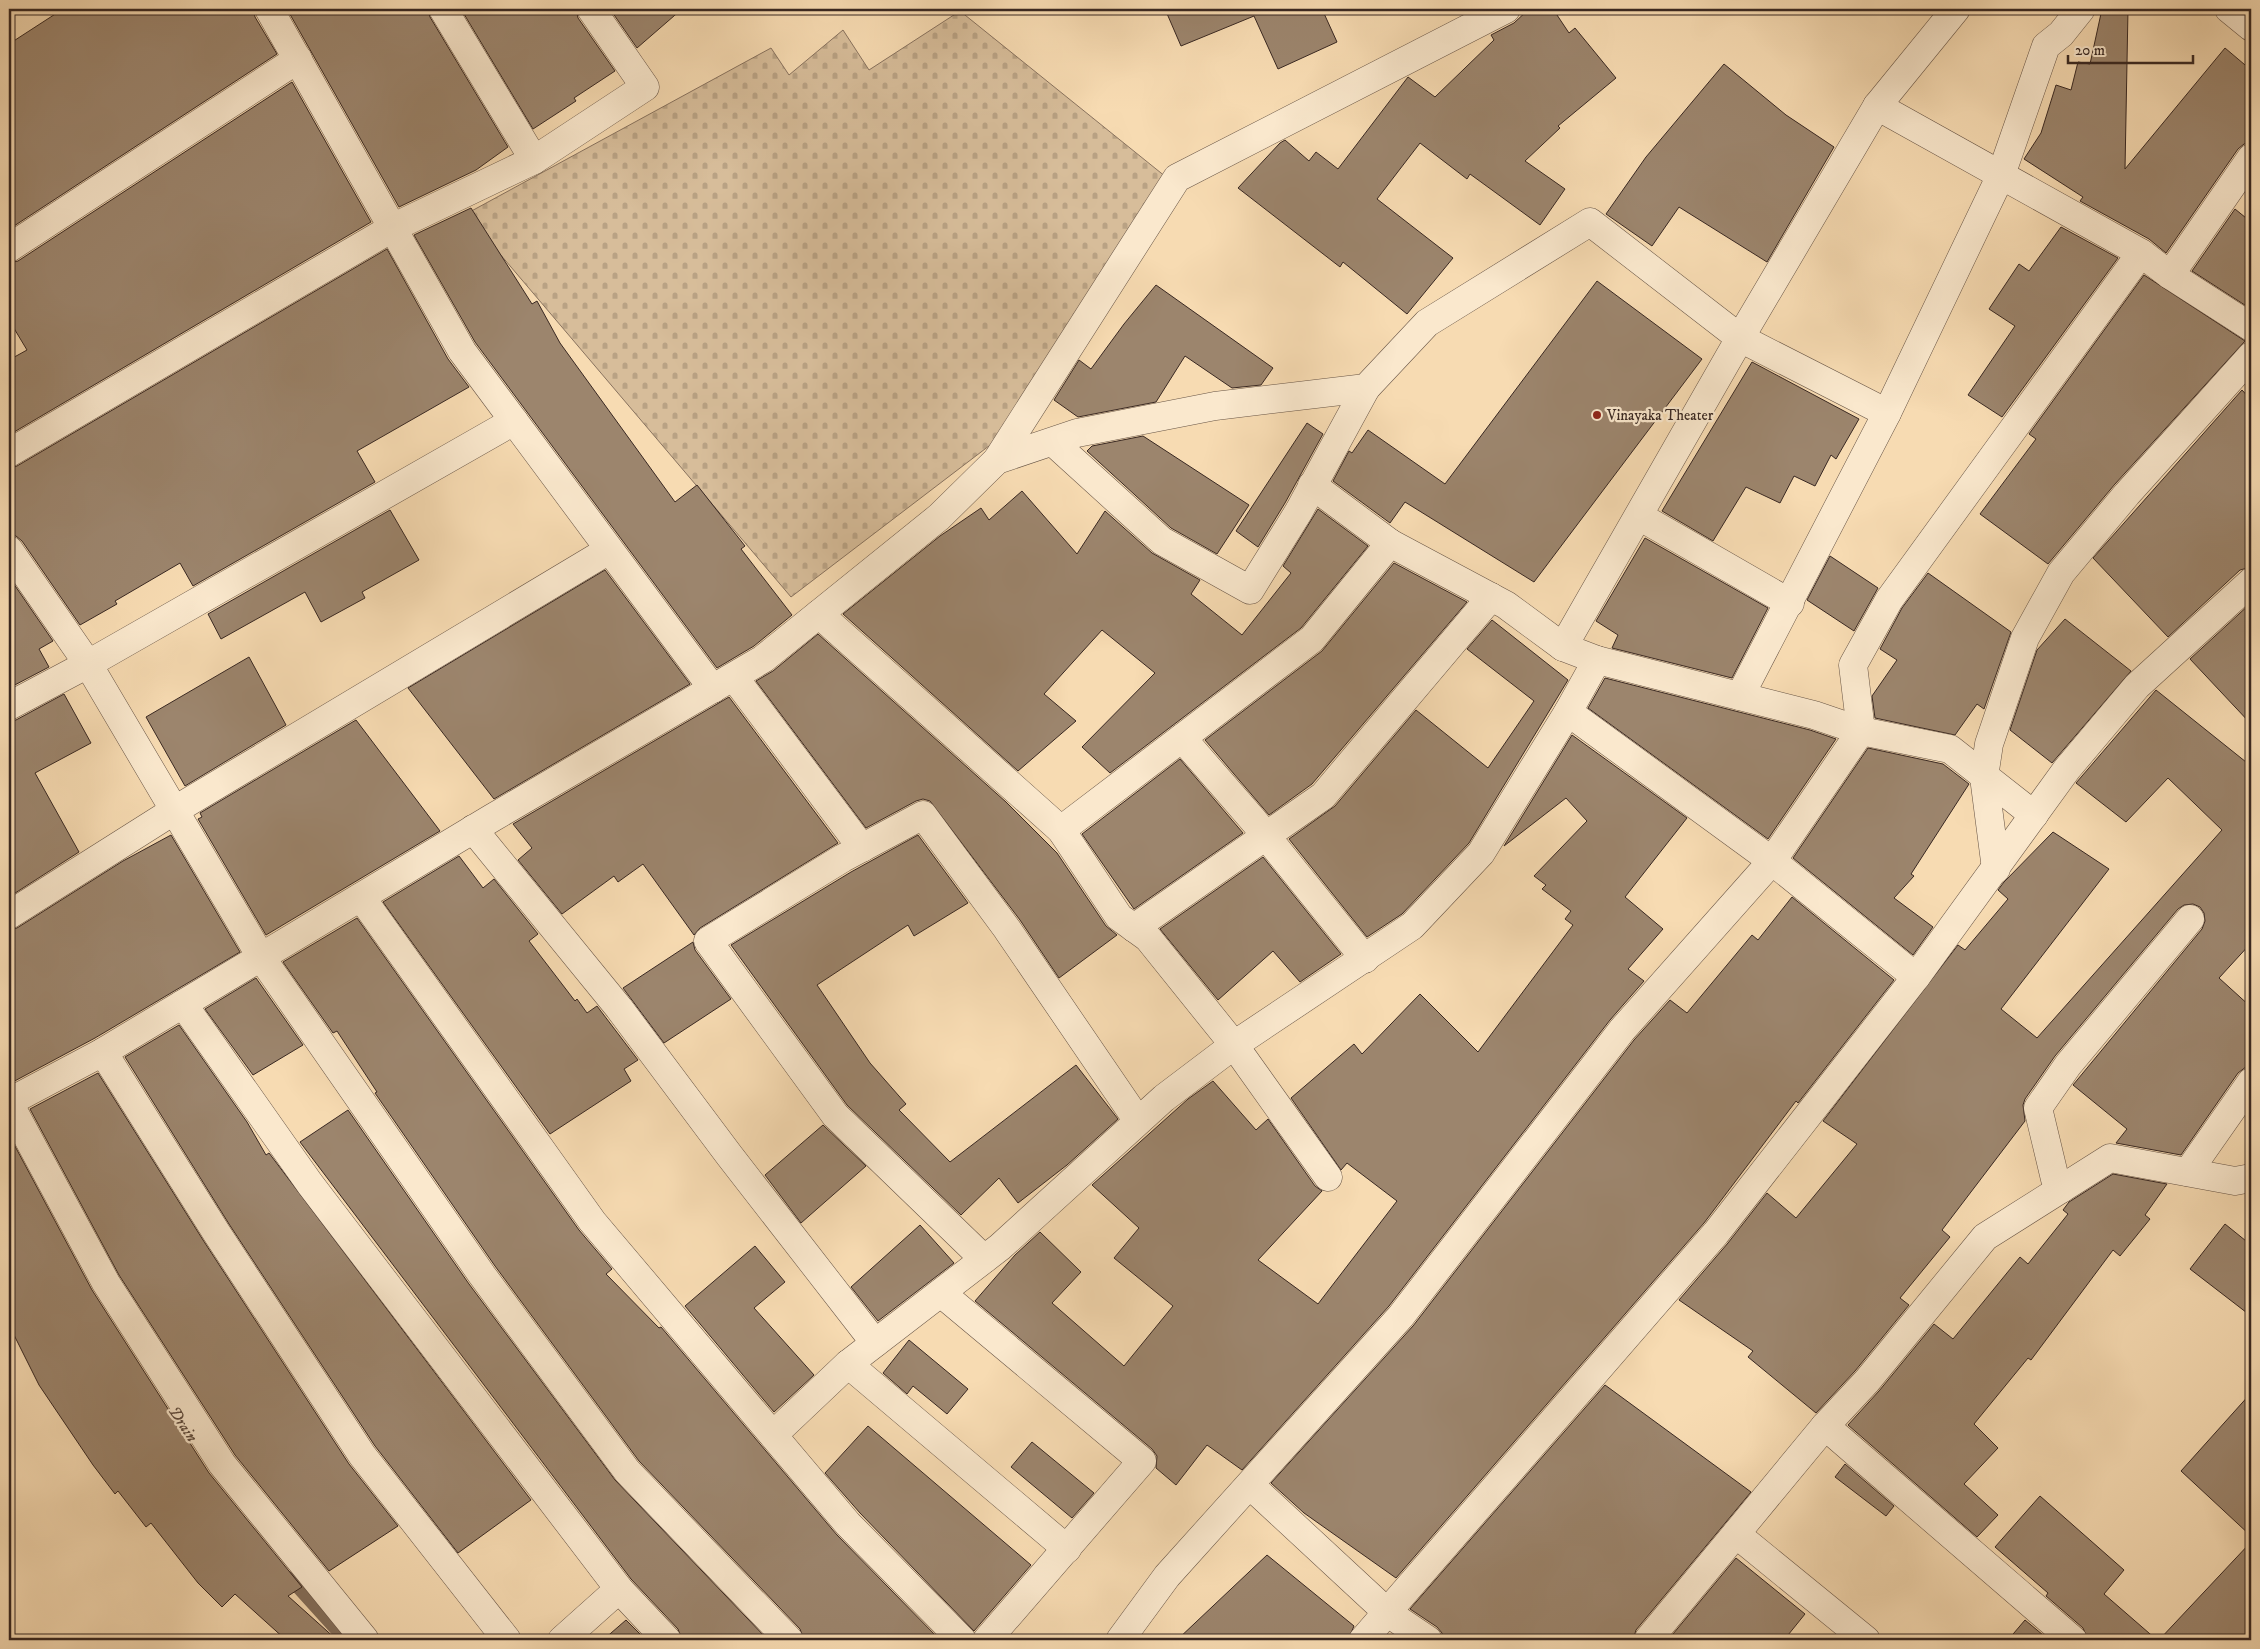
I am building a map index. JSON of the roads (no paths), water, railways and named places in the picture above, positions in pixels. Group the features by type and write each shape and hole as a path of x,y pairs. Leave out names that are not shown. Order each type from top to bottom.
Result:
{"street":[{"path":"269,9 394,227 462,351 609,550 724,683 862,848"},
{"path":"443,9 534,160"},
{"path":"9,453 394,227 534,160 645,87 590,9"},
{"path":"365,1640 222,1464 106,1283 9,1103 103,1052 473,829 763,659 938,517 997,460 1177,178 1506,9"},
{"path":"1563,647 1740,338 1877,106 1956,9"},
{"path":"1740,696 1790,603 1887,413 2001,175 2046,46 2061,34 2081,9"},
{"path":"2228,9 2251,27"},
{"path":"9,248 298,59"},
{"path":"1877,106 2141,253 2170,275 2251,327"},
{"path":"2170,275 2251,158"},
{"path":"1053,442 1162,541 1250,590 1366,388 1427,323 1590,222 1740,338 1887,413"},
{"path":"1120,1640 1168,1576 1401,1316 1622,1030 1772,861 1861,730 1853,665 1889,600 2141,253"},
{"path":"1996,869 1984,777 1989,744 2025,638 2061,573 2127,494 2251,356"},
{"path":"997,460 1077,433 1215,406 1366,388"},
{"path":"9,706 88,664 514,421"},
{"path":"1312,485 1390,543 1506,605 1563,647 1597,660 1814,714 1861,730 1950,749 2034,815"},
{"path":"1639,516 1790,603"},
{"path":"1060,830 1312,639 1390,543"},
{"path":"9,550 88,664 261,957 482,1275 627,1471 789,1640"},
{"path":"9,915 175,810 609,550"},
{"path":"1363,1640 1716,1233 1916,977 2067,770 2137,686 2251,582"},
{"path":"1134,928 1323,796 1492,597"},
{"path":"819,614 1060,830 1119,917 1148,938 1234,1045 1328,1177"},
{"path":"773,1435 848,1364 1000,1247 1164,1098 1234,1045 1412,926 1481,853 1568,712 1597,660"},
{"path":"1568,712 1772,861 1916,977"},
{"path":"1182,738 1266,836 1365,959"},
{"path":"984,1260 835,1115 708,941 862,848 922,815 1006,929 1138,1121"},
{"path":"473,829 619,1008 729,1155 875,1343"},
{"path":"360,897 592,1221 848,1524 962,1640"},
{"path":"2060,1189 2038,1108 2068,1065 2190,919"},
{"path":"183,1004 310,1184 619,1589 667,1640"},
{"path":"103,1052 216,1232 362,1455 507,1640"},
{"path":"2188,1172 2251,1082"},
{"path":"1648,1640 1825,1426 1867,1381 1985,1237 2110,1158 2235,1181 2251,1178"},
{"path":"941,1293 1142,1461 987,1640"},
{"path":"848,1364 1067,1549"},
{"path":"1825,1426 2073,1640"},
{"path":"1250,1485 1388,1613 1428,1640"},
{"path":"1736,1534 1866,1640"},
{"path":"562,1640 619,1589"}],"waterway":[{"name":"Drain","path":"288,1577 345,1640"}],"place":[{"name":"Vinayaka Theater","path":"1597,415"}]}
